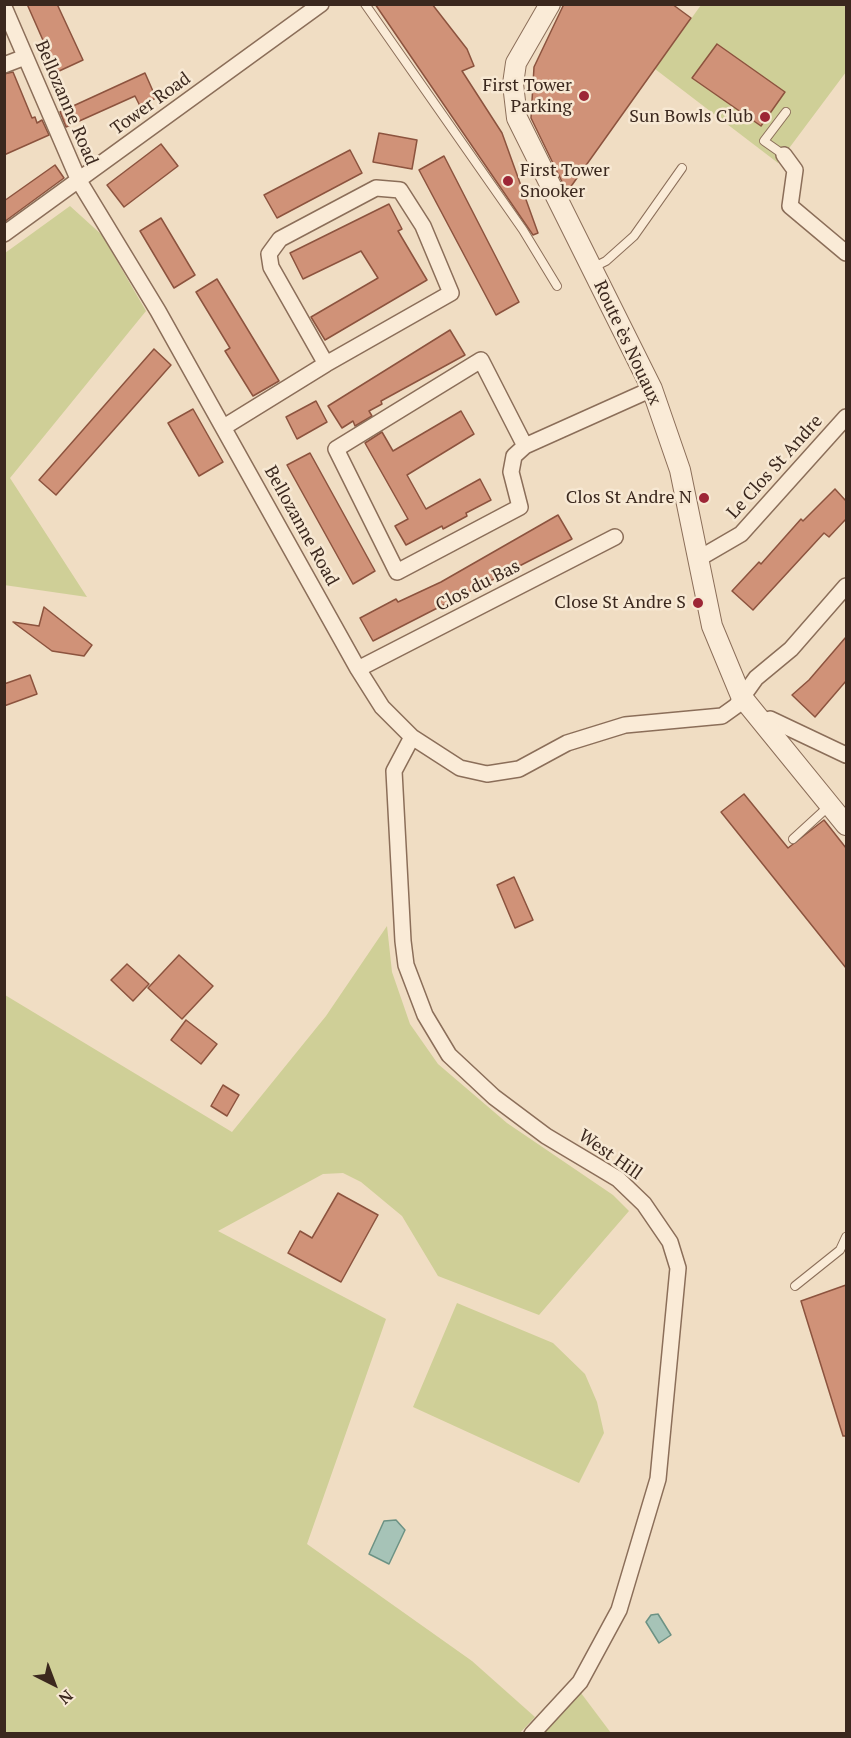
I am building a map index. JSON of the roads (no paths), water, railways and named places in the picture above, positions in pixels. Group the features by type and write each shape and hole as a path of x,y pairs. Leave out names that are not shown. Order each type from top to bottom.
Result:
{"street":[{"name":"Tower Road","path":"4,234 321,4"},
{"name":"Route ès Nouaux","path":"550,4 516,63 513,84 517,118 652,389 680,470 712,626 741,696 846,825"},
{"name":"Bellozanne Road","path":"4,7 79,181 158,311 358,669 382,707 412,737 460,768 487,774 519,769 567,742 625,725 722,716 736,706 756,678 791,649 846,586"},
{"path":"4,65 25,57"},
{"path":"784,155 795,170 790,206 846,253"},
{"path":"224,428 326,364 451,293 423,226 400,190 376,188 280,239 269,254 271,267 326,364"},
{"path":"525,446 481,360 336,449 397,572 520,507 511,472 514,456 525,446 652,389"},
{"name":"Le Clos St Andre","path":"698,560 741,534 846,417"},
{"name":"Clos du Bas","path":"358,669 615,537"},
{"path":"761,722 770,719 846,755"},
{"name":"West Hill","path":"412,737 394,771 403,941 406,964 425,1015 449,1055 494,1096 546,1136 618,1179 644,1204 670,1242 678,1268 658,1479 619,1610 580,1682 532,1734"}],"lane":[{"path":"365,4 524,230 557,286"},
{"path":"784,155 764,141 786,112"},
{"path":"591,268 606,261 633,236 682,168"},
{"path":"793,839 831,804"},
{"path":"795,1286 840,1250 846,1237"}],"place":[{"name":"First Tower Parking","path":"584,96"},
{"name":"Sun Bowls Club","path":"765,117"},
{"name":"First Tower Snooker","path":"508,181"},
{"name":"Clos St Andre N","path":"704,498"},
{"name":"Close St Andre S","path":"698,603"}]}
